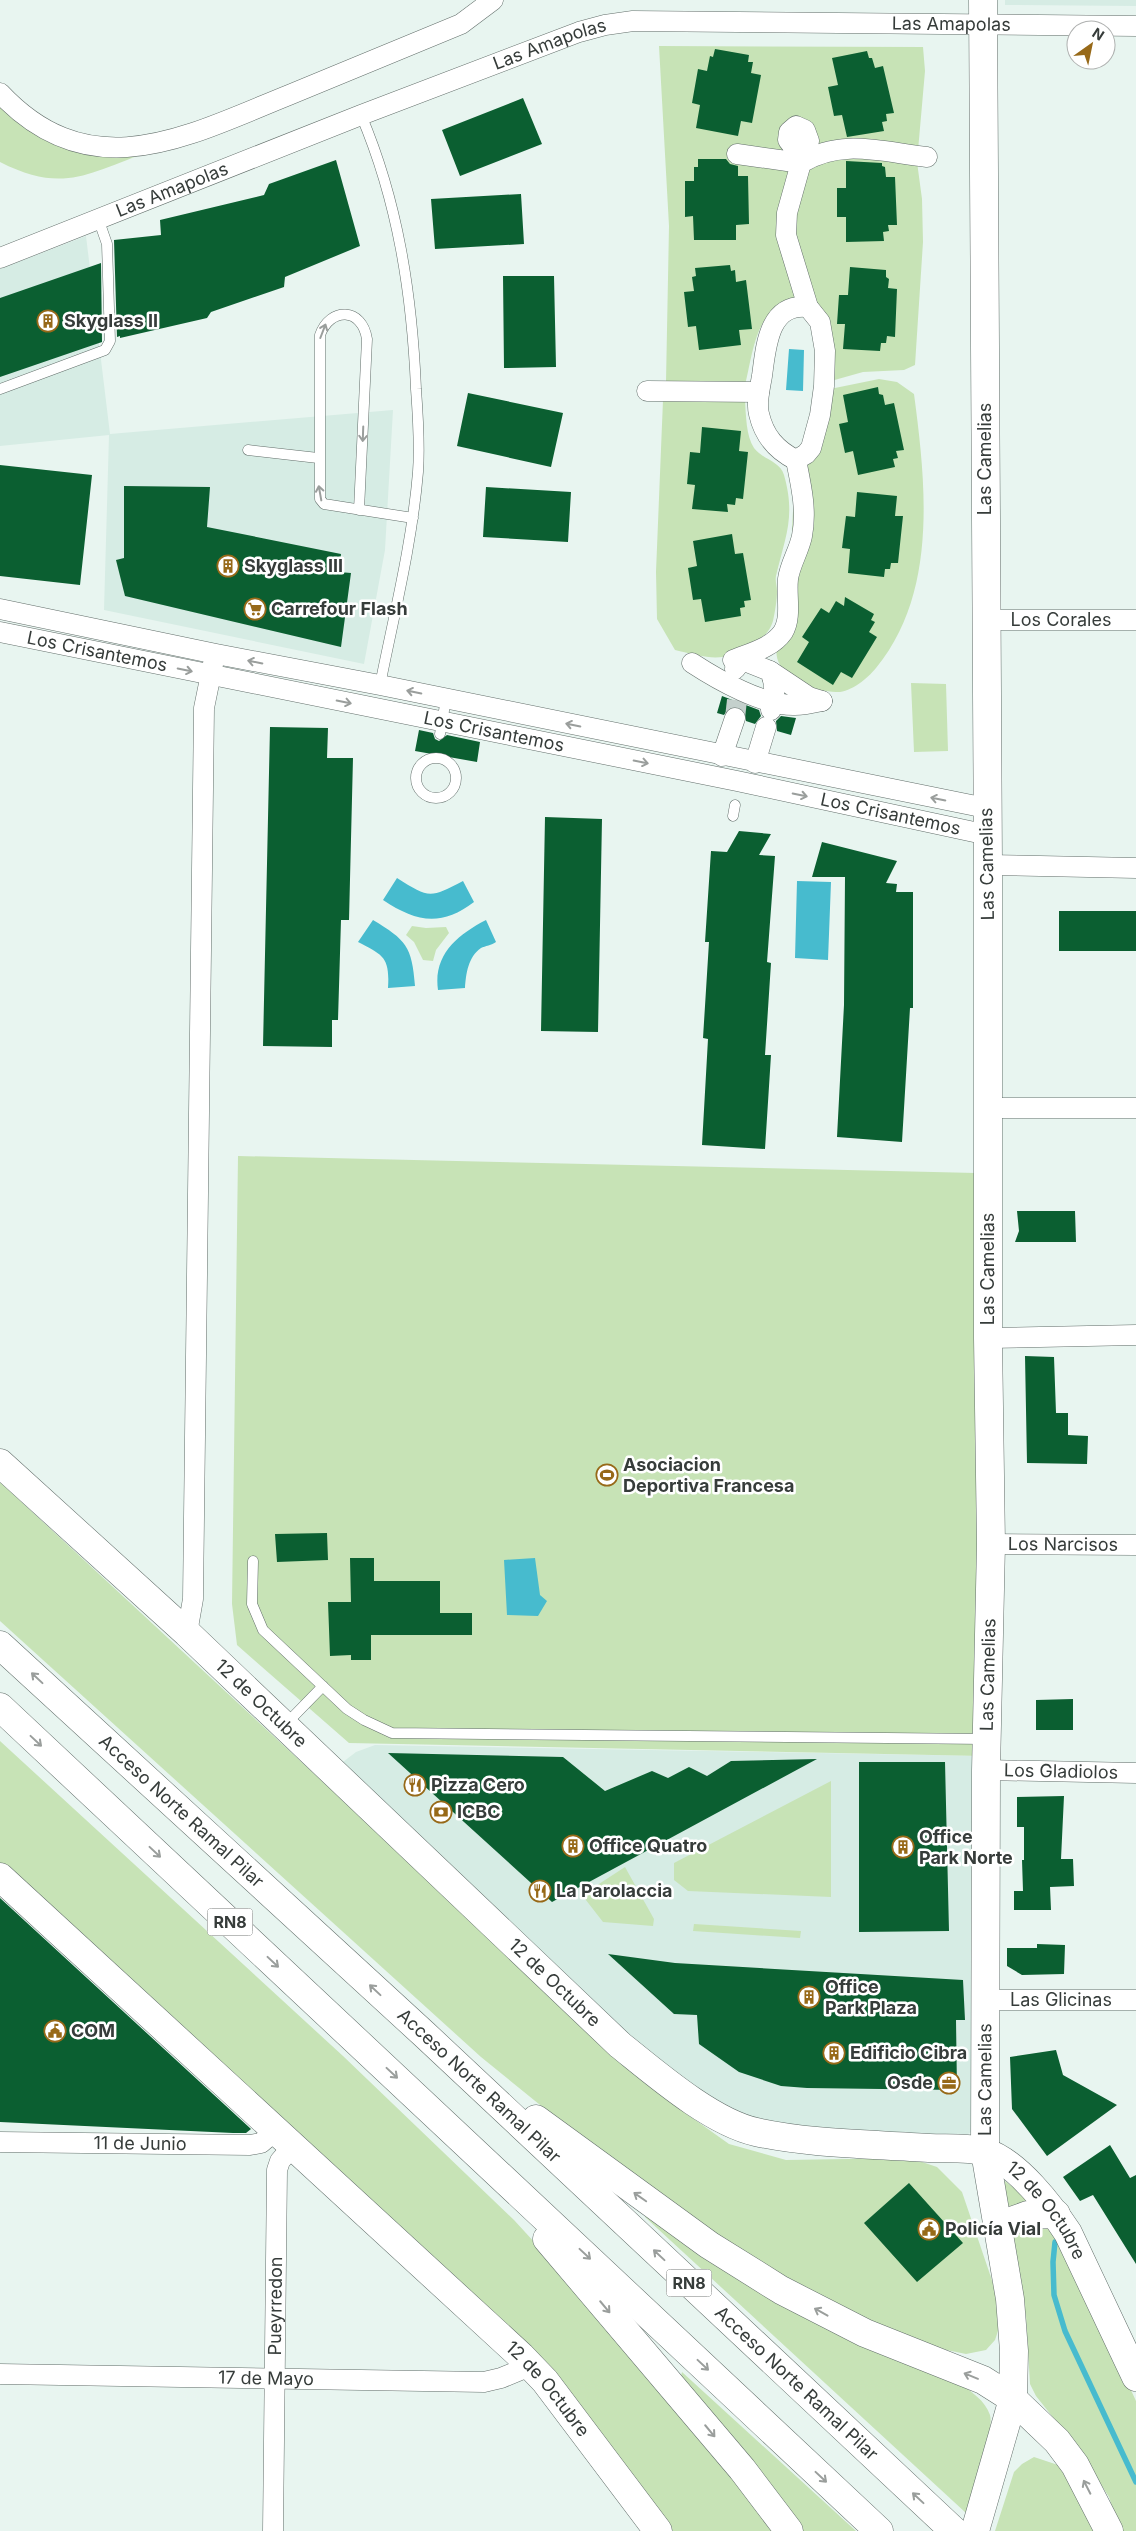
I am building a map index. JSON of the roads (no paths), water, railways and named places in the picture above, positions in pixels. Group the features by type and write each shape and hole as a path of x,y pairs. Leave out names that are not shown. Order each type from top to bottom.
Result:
{"main road":[{"name":"Las Camelias","path":"975,2531 1013,2399 1014,2351 1010,2299 985,2152 987,2000 986,1770 991,1544 988,1338 988,865 983,12"},
{"name":"12 de Octubre","path":"0,1463 187,1633 620,2044 658,2076 723,2120 754,2132 788,2137 985,2152 1016,2172 1056,2214 1068,2233 1128,2338 1136,2377"},
{"name":"Acceso Norte Ramal Pilar","path":"0,1645 424,2034 954,2531"},
{"name":"RN8","path":"0,1708 460,2136 879,2531"},
{"name":"12 de Octubre","path":"0,1877 530,2366 544,2381 658,2531"},
{"path":"424,2034 635,2193 709,2245 781,2290 865,2334 983,2380 1013,2399 1057,2441 1076,2465 1109,2531"},
{"path":"460,2136 742,2469 789,2531"},
{"path":"997,2226 1028,2215 1056,2214"}],"street":[{"path":"0,93 32,122 55,134 97,146 144,147 194,134 461,24 493,0"},
{"name":"Las Amapolas","path":"0,258 361,115 579,32 618,22 633,20 983,12 1136,26"},
{"path":"737,154 801,160 836,148 856,148 926,157"},
{"path":"796,460 806,454 811,448 820,415 824,386 825,351 820,322 808,307 786,235 787,213 801,160"},
{"path":"796,460 784,454 771,443 758,413 759,392 764,354 770,332 779,315 794,306 808,307"},
{"path":"646,391 759,392"},
{"path":"737,786 739,759 733,672 738,660 775,640 784,631 788,615 788,581 792,560 802,537 804,516 802,487 796,460"},
{"name":"Los Crisantemos","path":"0,609 739,759 987,822"},
{"name":"Los Corales","path":"986,620 1136,620"},
{"name":"Los Crisantemos","path":"0,632 210,675 441,728 605,755 737,786 987,822"},
{"path":"187,1633 193,1599 204,708 216,654"},
{"path":"738,660 770,671 801,692 822,702 794,705 770,713 735,702 692,663 738,660"},
{"path":"739,759 770,713 775,681 770,671"},
{"path":"605,755 610,733"},
{"path":"988,865 1136,868"},
{"path":"987,1108 1136,1108"},
{"path":"988,1338 1136,1335"},
{"name":"Los Narcisos","path":"991,1544 1136,1545"},
{"name":"Los Gladiolos","path":"986,1770 1136,1773"},
{"name":"Las Glicinas","path":"987,2000 1136,2000"},
{"name":"11 de Junio","path":"0,2142 250,2144 283,2139"},
{"name":"Pueyrredon","path":"273,2531 273,2377 277,2170 283,2139"},
{"name":"17 de Mayo","path":"0,2374 273,2377 484,2382 501,2378 530,2366"}],"lane":[{"path":"361,115 378,155 390,191 405,271 414,346 418,415 418,471 412,518 380,685"},
{"path":"0,390 105,350 108,346 110,341 107,244 98,218"},
{"path":"359,510 367,339 365,326 360,320 352,316 334,317 326,323 320,335 318,458 320,499 324,504 359,510 412,518"},
{"path":"248,450 318,458"},
{"path":"441,728 446,699"},
{"path":"733,816 735,805"},
{"path":"253,1561 252,1604 262,1630 347,1709 364,1720 392,1733 987,1739"},
{"path":"284,1726 323,1686"}],"water":[{"path":"789,349 804,350 803,391 786,390"},
{"path":"397,878 429,894 443,891 463,881 474,902 451,915 428,919 418,917 406,913 383,900"},
{"path":"797,881 831,882 828,960 795,958"},
{"path":"373,920 393,933 405,946 412,962 415,986 388,988 388,970 383,958 374,950 358,942"},
{"path":"486,920 496,942 481,948 473,956 467,972 465,988 438,990 437,978 443,956 466,932"},
{"path":"535,1558 540,1595 547,1601 538,1616 507,1615 504,1560"}],"waterway":[{"path":"1055,2242 1053,2262 1054,2295 1065,2331 1136,2482"}],"tunnel":[{"path":"735,718 737,700"}],"place":[{"name":"Skyglass II","path":"48,321"},
{"name":"Skyglass III","path":"228,566"},
{"name":"Carrefour Flash","path":"255,609"},
{"name":"Asociacion Deportiva Francesa","path":"607,1475"},
{"name":"Pizza Cero","path":"415,1785"},
{"name":"ICBC","path":"441,1812"},
{"name":"Office Quatro","path":"573,1846"},
{"name":"Office Park Norte","path":"903,1847"},
{"name":"La Parolaccia","path":"540,1891"},
{"name":"Office Park Plaza","path":"809,1997"},
{"name":"COM","path":"55,2031"},
{"name":"Edificio Cibra","path":"834,2053"},
{"name":"Osde","path":"949,2083"},
{"name":"Policía Vial","path":"929,2229"}]}
